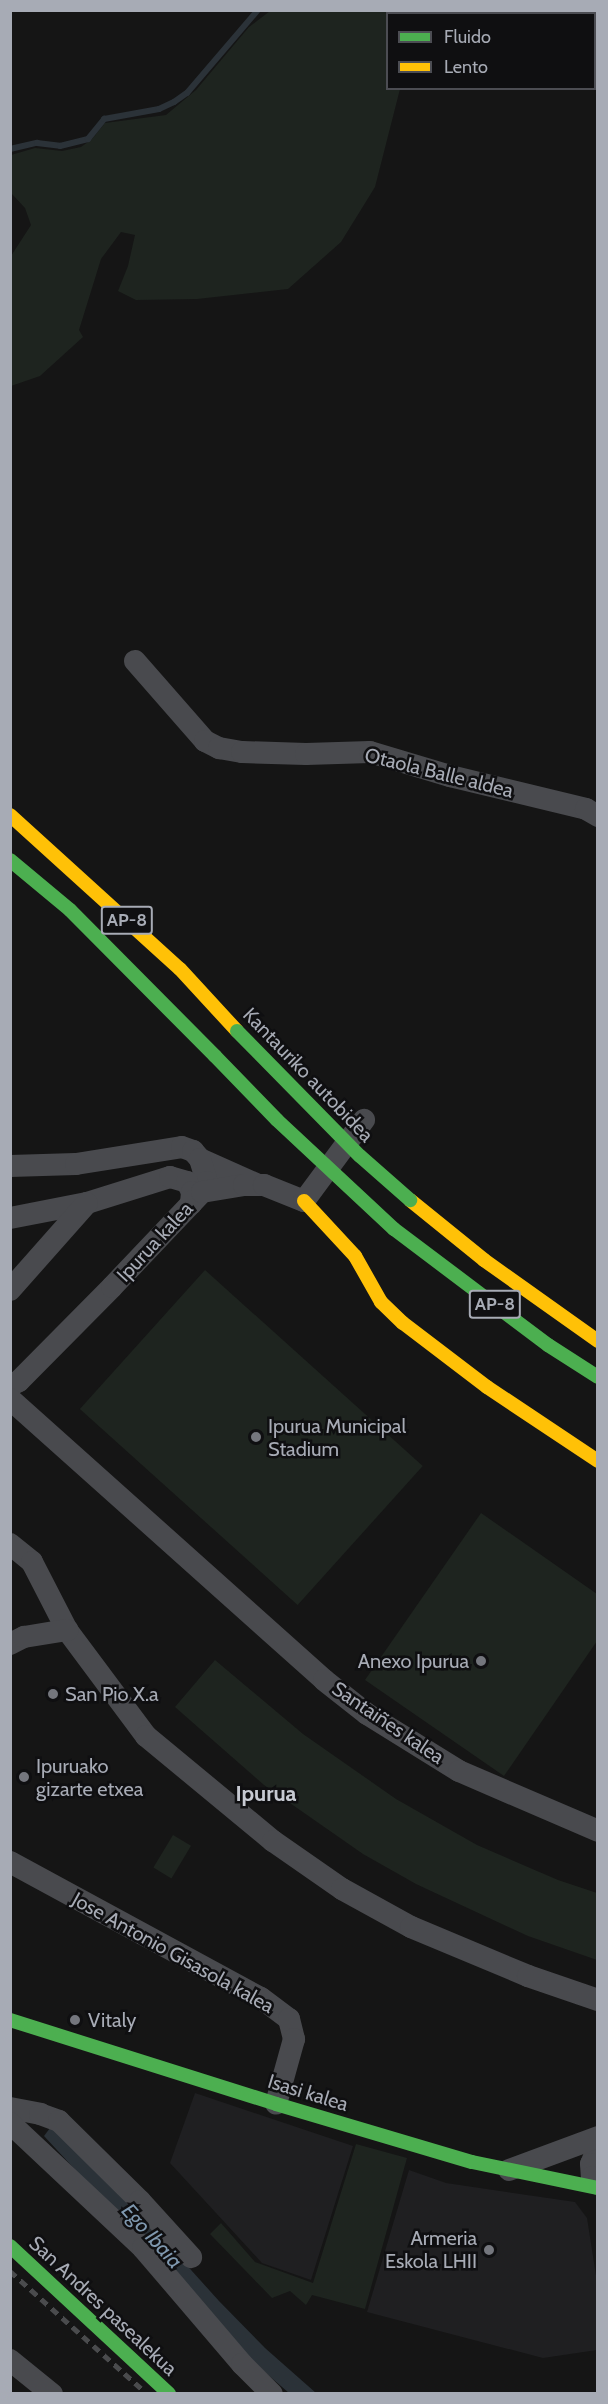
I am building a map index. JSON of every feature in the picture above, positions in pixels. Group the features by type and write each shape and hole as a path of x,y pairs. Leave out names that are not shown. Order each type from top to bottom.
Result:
{"main road":[{"name":"Kantauriko autobidea","path":"10,815 180,969 237,1031 360,1156 484,1260 597,1341"},
{"name":"AP-8","path":"10,860 70,910 277,1120 394,1229 548,1345 597,1377"},
{"path":"304,1202 320,1216 355,1256 381,1302 403,1323 487,1387 597,1461"},
{"name":"Isasi kalea","path":"10,2020 276,2104 507,2171 597,2186"},
{"name":"San Andres pasealekua","path":"10,2246 169,2394"}],"street":[{"name":"Otaola Balle aldea","path":"135,661 205,741 219,748 242,752 306,754 370,752 460,779 586,808 597,816"},
{"path":"304,1202 364,1120"},
{"path":"10,1218 87,1203 170,1177 186,1182 196,1198 207,1182 200,1159 193,1151 182,1147 76,1164 12,1165"},
{"path":"170,1148 177,1157 177,1164 170,1177"},
{"path":"200,1159 258,1185"},
{"name":"Ipurua kalea","path":"10,1386 19,1381 95,1305 196,1198 258,1185 281,1190 304,1202"},
{"path":"10,1290 87,1203"},
{"name":"Santaiñes kalea","path":"10,1399 324,1680 375,1719 459,1771 597,1831"},
{"path":"10,1544 32,1562 67,1630 146,1736 273,1841 312,1869 381,1912 426,1934 528,1976 597,2000"},
{"path":"10,1644 24,1637 67,1630"},
{"name":"Jose Antonio Gisasola kalea","path":"10,1863 261,1998 289,2019 294,2038 276,2104"},
{"path":"10,2108 40,2114 59,2121 140,2201 191,2257"},
{"path":"10,2123 142,2248 242,2364 272,2394"},
{"path":"507,2171 597,2137"},
{"path":"597,2147 591,2164 592,2177 597,2186"},
{"path":"10,2360 52,2394"}],"shaded area":[{"path":"270,11 418,11 386,12 386,90 400,90 375,187 341,242 288,289 197,299 136,300 118,291 128,266 135,235 121,232 101,259 79,330 83,337 40,376 11,386 11,256 31,225 25,208 11,193 11,155 35,148 62,151 81,147 92,139 105,123 166,115 196,90 249,27"},
{"path":"205,1270 423,1466 298,1605 80,1409"},
{"name":"Anexo Ipurua","path":"481,1513 597,1594 597,1641 504,1776 365,1680"},
{"path":"215,1660 303,1734 396,1799 477,1845 558,1880 597,1893 597,1960 528,1936 416,1884 363,1854 264,1785 175,1707"},
{"path":"173,1835 191,1846 171,1878 153,1868"},
{"path":"195,2093 353,2146 311,2280 262,2263 170,2163"},
{"path":"356,2144 407,2158 365,2309 312,2295 306,2305 290,2291 272,2298 210,2234 221,2223 255,2262 313,2283"},
{"name":"Armeria Eskola LHII","path":"409,2170 446,2183 575,2202 587,2218 597,2282 597,2350 543,2358 367,2312"}],"water":[{"name":"Ego Ibaia","path":"56,2120 219,2301 265,2348 316,2393 289,2393 253,2362 44,2136"}],"waterway":[{"path":"10,149 37,143 60,146 88,139 104,119 159,109 174,102 187,93 258,10"}],"railway":[{"path":"10,2271 143,2390"}],"traffic: fast":[{"path":"10,860 70,910 215,1056"},
{"path":"237,1031 360,1156 410,1200"},
{"path":"215,1056 277,1120 394,1229"},
{"path":"394,1229 548,1345 598,1377"},
{"path":"10,2020 276,2104 472,2162 598,2188"},
{"path":"10,2246 169,2394"}],"traffic: slow":[{"path":"10,815 180,969 237,1031"},
{"path":"410,1200 484,1260 598,1341"},
{"path":"304,1201 355,1256 381,1302 403,1323 487,1387 598,1461"}],"place":[{"name":"Ipurua Municipal Stadium","path":"256,1437"},
{"name":"Anexo Ipurua","path":"481,1661"},
{"name":"San Pio X.a","path":"53,1694"},
{"name":"Ipuruako gizarte etxea","path":"24,1777"},
{"name":"Vitaly","path":"75,2020"},
{"name":"Armeria Eskola LHII","path":"489,2250"}],"district":[{"name":"Ipurua","path":"266,1794"}]}
